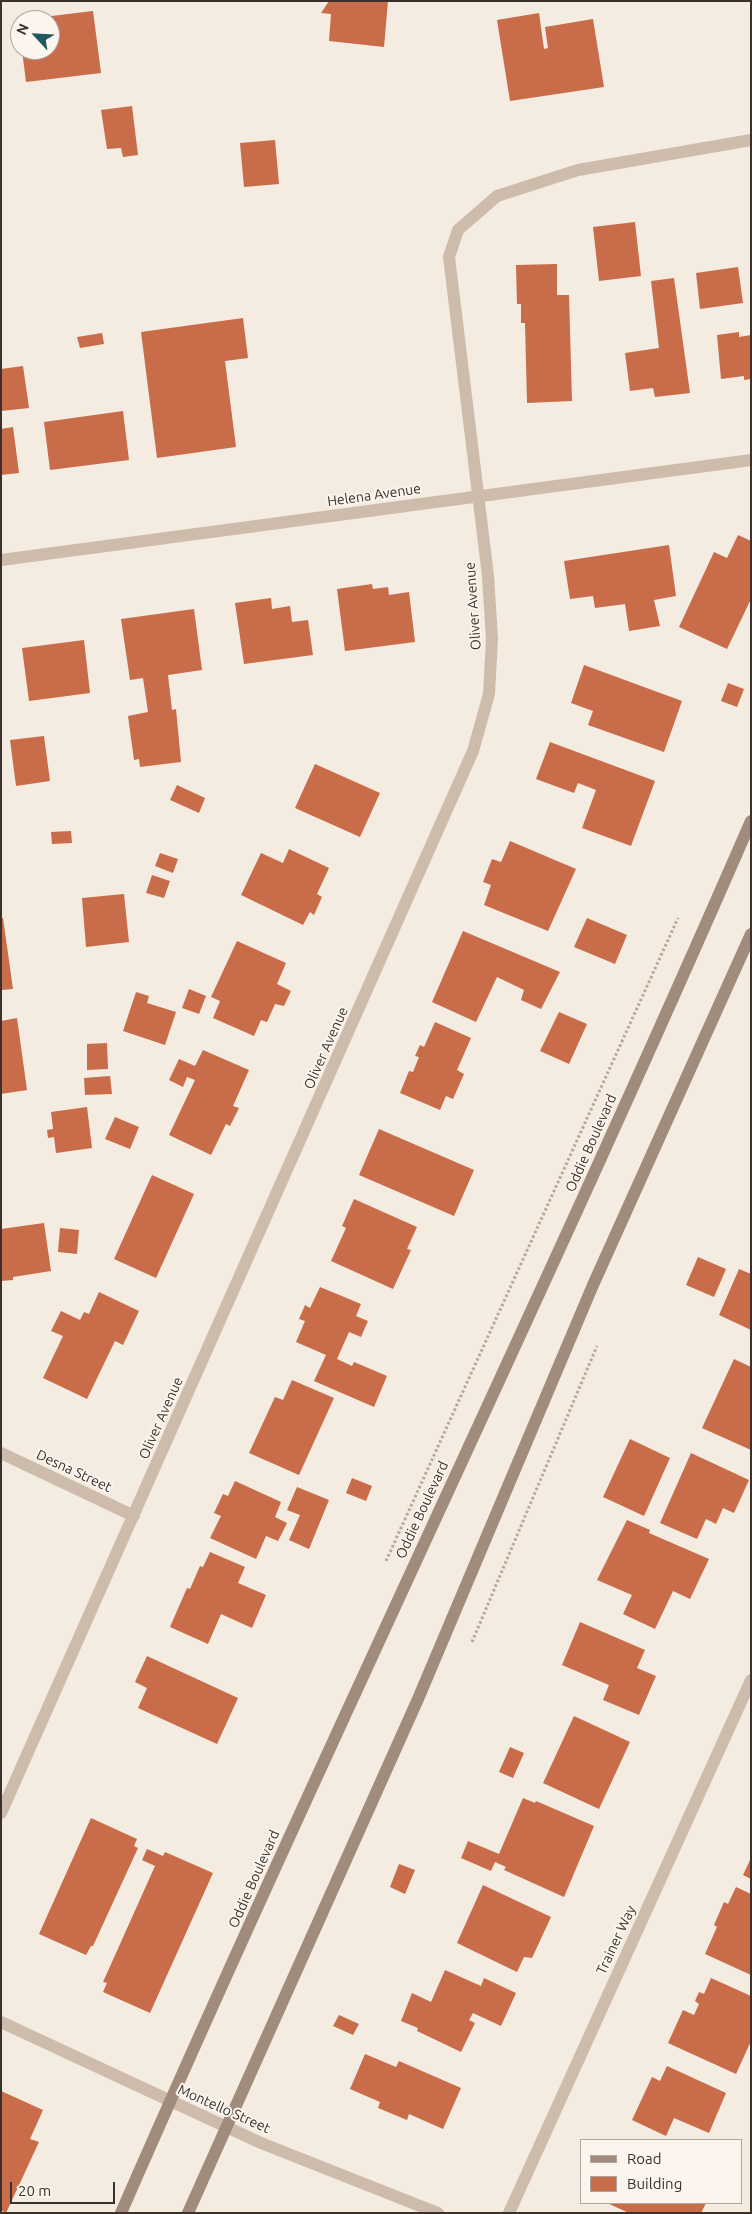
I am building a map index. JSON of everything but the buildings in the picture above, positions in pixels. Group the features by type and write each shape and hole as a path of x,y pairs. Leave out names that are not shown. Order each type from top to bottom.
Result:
{"main road":[{"name":"Oddie Boulevard","path":"121,2213 404,1583 565,1239 751,821"},
{"path":"188,2213 418,1699 593,1284 751,934"}],"street":[{"name":"Oliver Avenue","path":"1,1813 474,751 489,694 492,639 488,576 449,257 458,230 497,196 578,170 751,140"},
{"name":"Helena Avenue","path":"1,560 751,460"},
{"name":"Desna Street","path":"1,1453 134,1516"},
{"name":"Trainer Way","path":"509,2213 751,1680"},
{"name":"Montello Street","path":"1,2022 261,2143 438,2213"}]}
